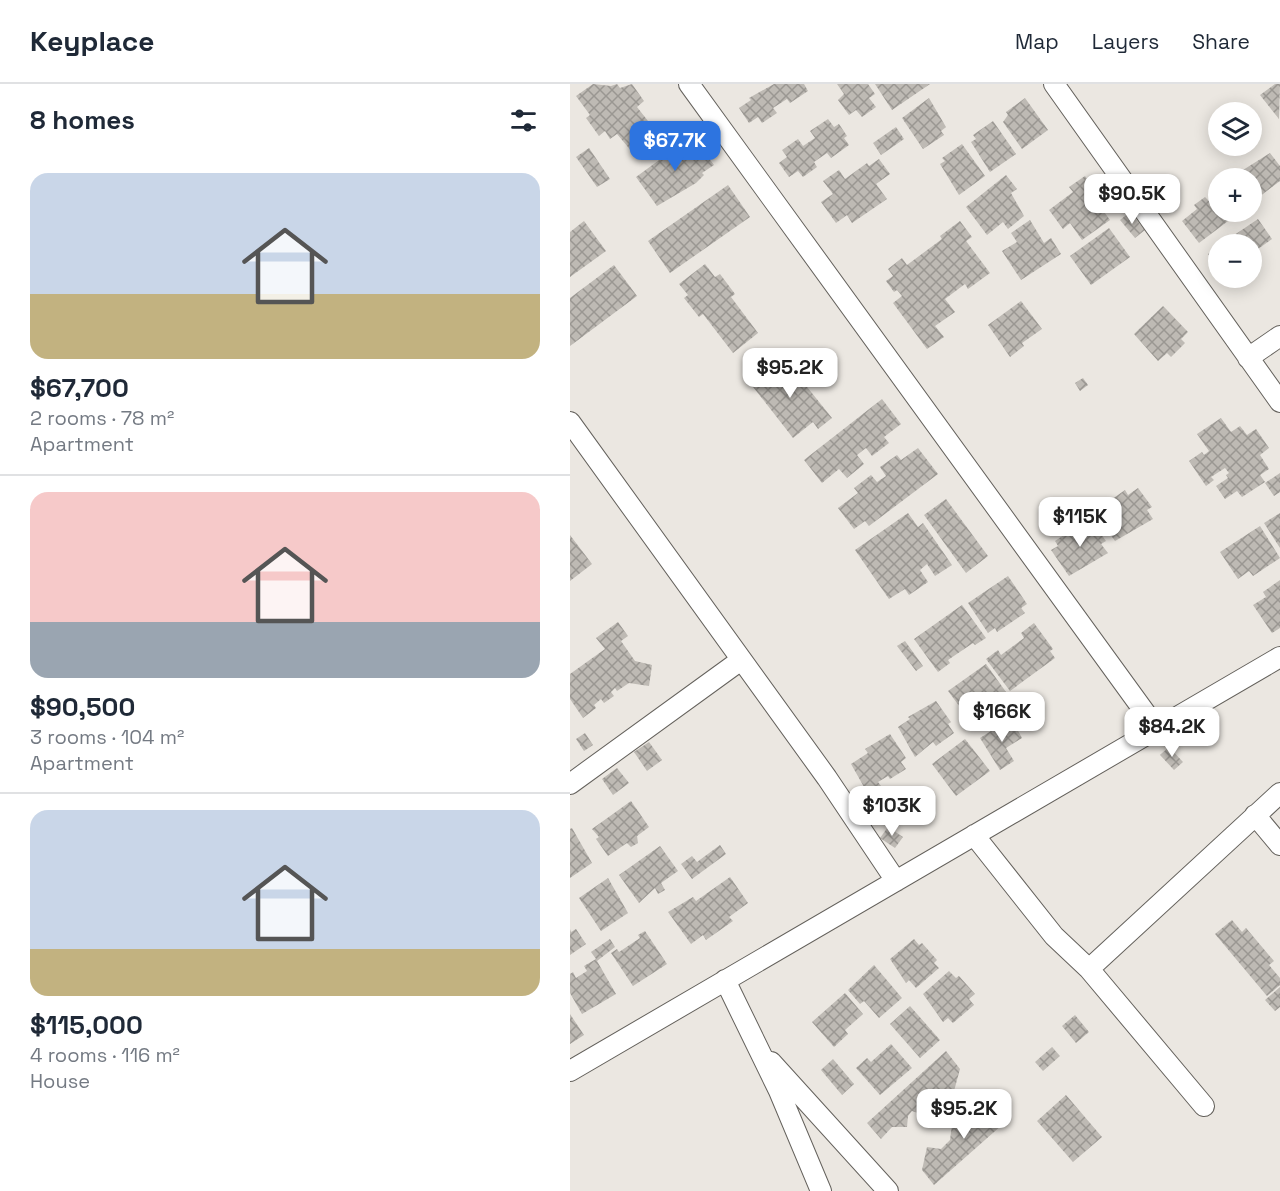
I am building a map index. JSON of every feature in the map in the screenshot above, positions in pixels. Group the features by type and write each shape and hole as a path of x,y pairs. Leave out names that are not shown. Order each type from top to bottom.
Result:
{"street":[{"path":"689,84 1156,729"},
{"path":"1054,84 1280,402"},
{"path":"1248,358 1280,336"},
{"path":"570,422 827,778 896,881"},
{"path":"570,1071 1280,657"},
{"path":"570,784 741,660"},
{"path":"1089,969 1280,793"},
{"path":"1255,815 1280,845"},
{"path":"974,836 1054,936 1089,969 1204,1106"},
{"path":"725,980 821,1191"},
{"path":"756,1044 888,1191"}],"building":[{"path":"593,84 611,86 617,84 620,88 632,84 644,101 637,107 648,121 644,124 654,137 633,153 617,134 610,139 605,131 599,136 586,118 590,115 576,96"},
{"path":"774,84 804,84 808,91 790,103 787,99 773,108 777,113 762,123 758,117 749,123 739,108 751,100 749,98"},
{"path":"837,84 868,84 875,94 869,98 876,107 862,117 856,110 849,115 838,100 844,94"},
{"path":"875,84 930,84 892,110"},
{"path":"1275,84 1280,84 1279,119 1260,95"},
{"path":"929,98 946,127 941,131 944,135 923,149 902,118"},
{"path":"1025,98 1048,130 1022,149 1003,122 1008,115 1006,112"},
{"path":"828,119 834,127 839,124 847,136 844,138 849,145 831,158 827,153 814,162 817,167 803,177 798,171 789,177 779,163 787,157 782,150 798,139 803,146 815,138 810,131"},
{"path":"993,121 1016,154 990,172 971,142 976,139 973,135"},
{"path":"896,127 904,139 881,155 873,143"},
{"path":"692,136 714,165 702,173 704,175 696,183 657,206 636,177"},
{"path":"962,144 985,176 959,195 940,164 945,161 942,158"},
{"path":"589,148 610,179 597,187 576,157"},
{"path":"1270,153 1280,166 1280,181 1262,195 1262,168 1246,168"},
{"path":"879,159 890,174 876,184 887,199 852,223 847,215 836,223 821,202 833,194 823,181 839,170 845,179 867,163 869,166"},
{"path":"1006,175 1017,189 1011,193 1024,216 1008,229 1003,222 987,235 966,207"},
{"path":"1085,176 1092,187 1088,190 1110,220 1082,240 1070,223 1063,229 1049,210 1073,192 1069,187"},
{"path":"728,185 750,217 670,273 648,241"},
{"path":"1205,197 1208,200 1208,222 1227,222 1199,243 1182,221 1197,209 1194,205"},
{"path":"1130,212 1145,230 1135,238 1120,220"},
{"path":"1030,220 1044,243 1051,238 1061,254 1021,280 1002,251 1017,242 1011,233"},
{"path":"584,221 606,251 570,277 570,232"},
{"path":"960,221 972,237 966,241 990,273 968,289 965,284 945,299 955,312 935,326 944,337 927,349 893,303 902,296 897,290 894,292 886,281 893,276 888,269 902,258 907,265 942,239 940,236"},
{"path":"1254,222 1260,222 1272,239 1262,246 1262,234 1236,234"},
{"path":"1109,228 1130,257 1091,285 1070,256"},
{"path":"705,264 715,277 720,274 735,294 731,297 758,333 733,353 703,314 699,317 684,298 688,295 679,284"},
{"path":"614,265 637,296 570,346 570,298"},
{"path":"1021,301 1042,329 1022,343 1024,346 1010,357 988,325"},
{"path":"1163,306 1188,332 1181,339 1185,343 1171,357 1167,353 1158,361 1134,334"},
{"path":"783,357 832,418 818,429 813,422 793,438 750,383"},
{"path":"1083,378 1088,385 1080,391 1075,383"},
{"path":"882,399 901,424 884,437 889,443 872,456 866,448 857,455 864,464 847,478 839,469 822,483 804,460"},
{"path":"1221,418 1231,432 1240,426 1247,435 1256,429 1269,448 1260,455 1269,469 1260,475 1265,482 1242,497 1237,491 1225,499 1216,486 1228,478 1226,475 1229,473 1225,468 1211,477 1214,480 1206,486 1189,461 1202,452 1204,455 1209,451 1197,434"},
{"path":"918,448 938,474 869,526 865,521 854,529 838,508 858,493 854,488 871,475 877,482 886,476 880,467 897,455 901,460"},
{"path":"1280,473 1280,492 1274,496 1265,483"},
{"path":"1138,488 1152,507 1147,510 1153,519 1115,541 1097,516 1104,512 1101,507 1125,490 1128,495"},
{"path":"946,499 988,556 966,573 924,515"},
{"path":"908,513 918,527 923,523 952,565 935,576 927,564 920,570 928,582 909,595 905,589 889,599 855,550"},
{"path":"1280,513 1280,548 1264,523"},
{"path":"1092,522 1106,541 1101,544 1108,553 1069,576 1051,550 1058,546 1055,541 1079,525 1082,529"},
{"path":"1260,526 1280,558 1253,576 1249,571 1238,579 1220,552"},
{"path":"570,535 592,564 570,581"},
{"path":"1008,576 1027,604 1021,608 1025,613 997,632 995,628 988,633 968,603"},
{"path":"1280,580 1280,628 1272,633 1253,605 1266,597 1263,592"},
{"path":"962,605 986,638 975,645 973,643 948,660 950,663 938,672 914,639"},
{"path":"618,622 628,636 621,641 635,661 652,665 649,686 629,683 617,691 615,688 611,692 614,696 604,703 601,699 594,705 596,708 583,718 570,699 570,674 605,649 596,638"},
{"path":"1034,623 1053,649 1050,651 1055,658 1010,691 986,659 998,650 1001,655 1024,638 1021,633"},
{"path":"905,641 923,666 916,671 897,646"},
{"path":"986,664 1006,692 969,719 948,691"},
{"path":"1025,698 1037,713 1026,723 1013,707"},
{"path":"936,701 951,722 948,724 954,733 936,746 933,742 915,757 898,727 910,719 908,717"},
{"path":"1011,718 1022,738 1006,748 1014,761 1000,770 980,738"},
{"path":"585,733 593,745 584,751 576,739"},
{"path":"890,734 906,758 901,762 906,769 890,779 888,776 878,782 881,786 868,794 851,764 868,753 865,749"},
{"path":"965,739 990,771 956,796 932,764"},
{"path":"649,742 662,760 647,771 634,752"},
{"path":"1169,747 1183,762 1174,770 1160,755"},
{"path":"617,768 629,783 613,795 602,779"},
{"path":"631,801 649,827 637,836 638,843 631,847 627,843 608,856 596,839 599,837 592,829"},
{"path":"888,827 903,837 895,848 880,838"},
{"path":"572,828 592,863 570,878 570,829"},
{"path":"720,845 726,854 692,879 681,864 692,856 697,862"},
{"path":"660,846 678,871 661,883 665,890 658,894 655,888 639,903 619,875"},
{"path":"730,877 748,903 729,917 733,921 706,940 703,935 691,944 668,912 693,897 696,901"},
{"path":"608,878 628,913 601,931 579,898"},
{"path":"1232,920 1242,932 1246,928 1274,961 1269,965 1280,978 1280,985 1267,996 1215,934"},
{"path":"570,929 571,932 576,929 586,944 570,955"},
{"path":"645,931 667,964 633,986 611,953 617,949 619,952 640,938 638,935"},
{"path":"610,939 615,947 597,961 616,994 582,1014 570,993 570,974 573,972 576,978 587,971 584,966 596,959 591,952"},
{"path":"914,939 919,945 922,943 937,960 934,963 939,968 916,988 909,980 906,983 890,959"},
{"path":"874,965 902,998 879,1018 864,1001 860,1004 848,990"},
{"path":"949,971 956,978 959,976 975,994 969,999 974,1005 953,1023 948,1018 943,1022 923,994"},
{"path":"1280,987 1280,1007 1275,1011 1265,1000"},
{"path":"845,993 863,1014 845,1030 848,1034 834,1047 812,1022"},
{"path":"910,1006 940,1040 920,1058 890,1024"},
{"path":"570,1014 584,1035 570,1044"},
{"path":"1075,1015 1089,1032 1076,1043 1062,1026"},
{"path":"891,1044 912,1068 880,1095 856,1068 867,1058 871,1062"},
{"path":"1052,1047 1060,1056 1043,1071 1035,1062"},
{"path":"946,1051 960,1069 954,1091 946,1089 945,1099 936,1098 928,1111 922,1110 921,1114 912,1111 908,1116 907,1127 892,1127 881,1139 867,1123"},
{"path":"833,1059 854,1084 842,1095 821,1070"},
{"path":"1066,1095 1102,1137 1073,1162 1037,1121"},
{"path":"975,1098 996,1101 1011,1117 934,1185 922,1170 927,1147 941,1149 950,1140 952,1125 965,1127 976,1119 977,1106 973,1105"}]}
